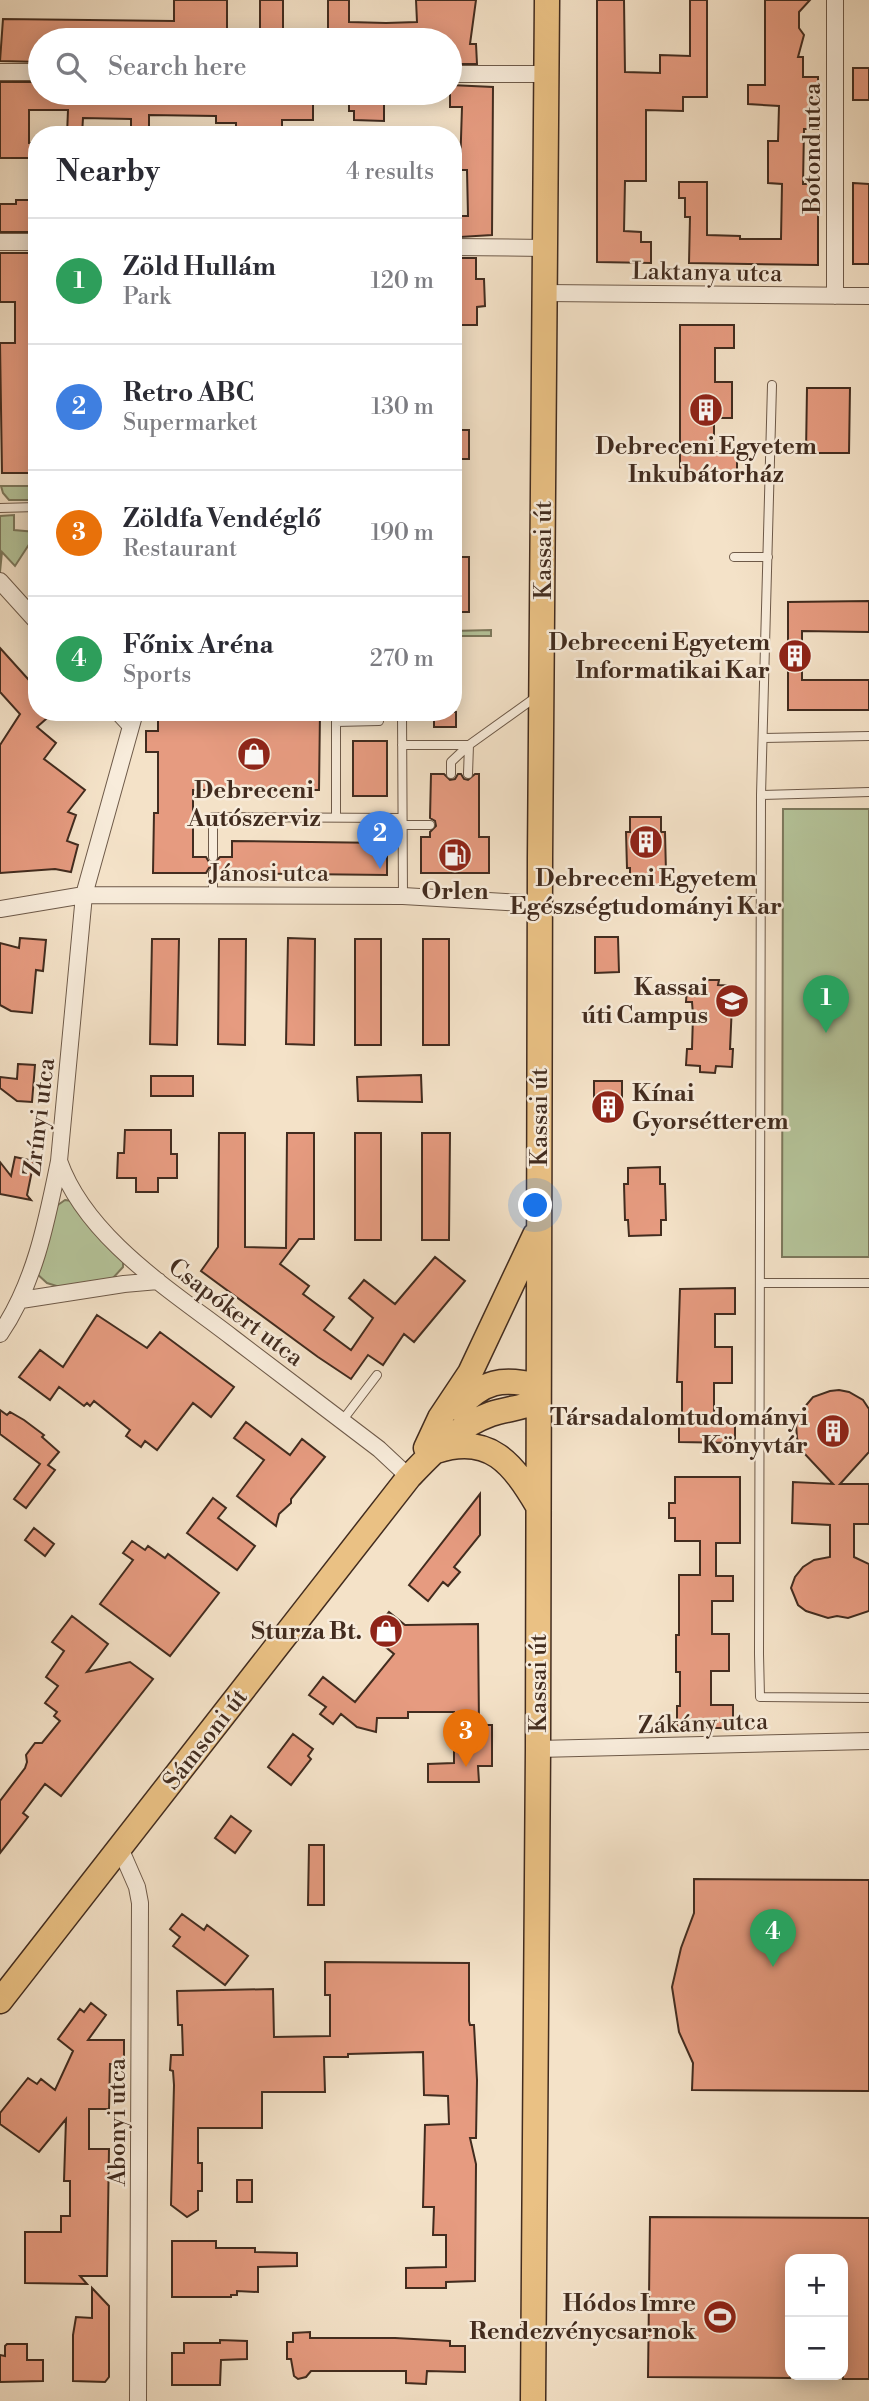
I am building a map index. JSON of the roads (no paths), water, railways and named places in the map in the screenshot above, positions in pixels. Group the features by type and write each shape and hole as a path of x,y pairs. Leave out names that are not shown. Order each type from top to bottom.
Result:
{"main road":[{"name":"Kassai út","path":"533,2401 547,0"},
{"path":"538,1506 513,1468 494,1452 471,1446 429,1450 440,1418 470,1373 539,1228"},
{"name":"Sámsoni út","path":"0,2001 429,1450 478,1420 538,1393"}],"street":[{"name":"Botond utca","path":"835,0 835,296"},
{"path":"0,72 28,72"},
{"path":"462,74 547,74"},
{"path":"0,242 28,242"},
{"path":"462,247 545,248"},
{"name":"Laktanya utca","path":"545,293 869,296"},
{"path":"0,581 28,612"},
{"name":"Zrínyi utca","path":"0,1334 20,1300 42,1236 59,1161 84,895 132,721"},
{"name":"Jánosi utca","path":"0,909 84,895 403,897 540,904"},
{"name":"Csapókert utca","path":"59,1161 70,1188 124,1252 158,1281 379,1449 410,1477"},
{"path":"20,1300 158,1281"},
{"name":"Zákány utca","path":"538,1749 869,1741"},
{"name":"Abonyi utca","path":"120,1848 137,1886 141,1903 138,2401"}],"lane":[{"path":"772,385 761,795 760,1697 869,1698"},
{"path":"0,508 28,507"},
{"path":"734,557 768,557"},
{"path":"451,774 451,762 469,744 542,693"},
{"path":"336,817 335,722 379,721"},
{"path":"402,721 403,897"},
{"path":"764,738 869,736"},
{"path":"402,745 469,744"},
{"path":"468,775 469,744"},
{"path":"761,795 869,792"},
{"path":"213,857 213,817 336,817 430,825"},
{"path":"213,873 213,896"},
{"path":"761,1283 869,1283"},
{"path":"342,1421 377,1375"}],"place":[{"name":"Debreceni Egyetem Inkubátorház","path":"706,410"},
{"name":"Debreceni Egyetem Informatikai Kar","path":"795,656"},
{"name":"Debreceni Autószerviz","path":"254,754"},
{"name":"Debreceni Egyetem Egészségtudományi Kar","path":"646,842"},
{"name":"Orlen","path":"455,855"},
{"name":"Retro ABC","path":"380,869"},
{"name":"Kassai úti Campus","path":"732,1001"},
{"name":"Zöld Hullám","path":"826,1033"},
{"name":"Kínai Gyorsétterem","path":"608,1107"},
{"name":"Társadalomtudományi Könyvtár","path":"833,1431"},
{"name":"Sturza Bt.","path":"386,1631"},
{"name":"Zöldfa Vendéglő","path":"466,1767"},
{"name":"Főnix Aréna","path":"773,1967"},
{"name":"Hódos Imre Rendezvénycsarnok","path":"720,2317"}]}
